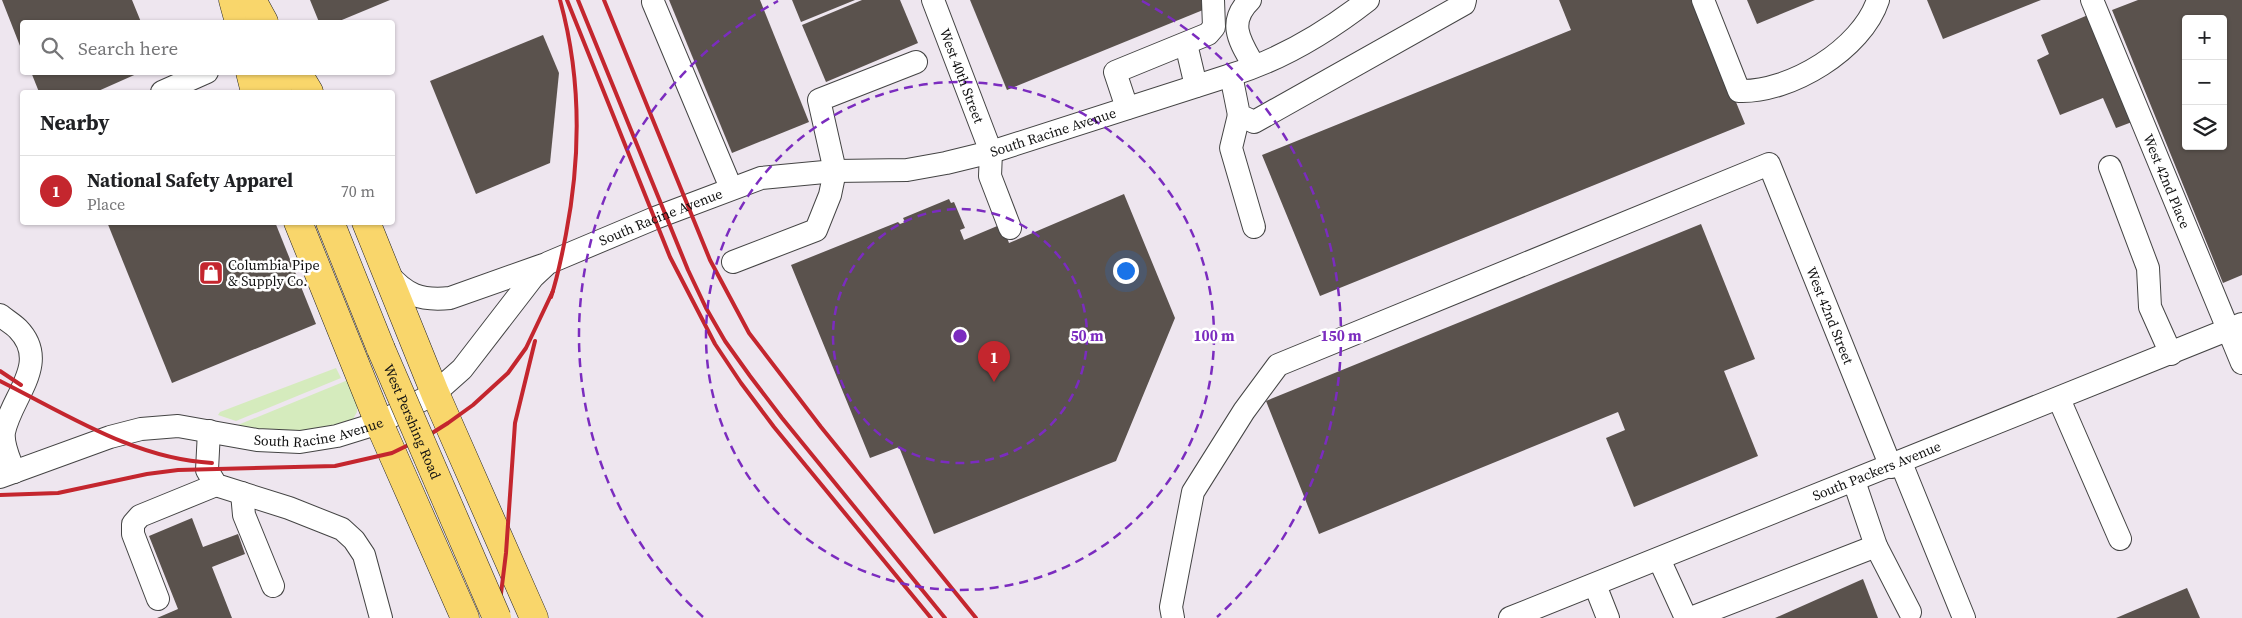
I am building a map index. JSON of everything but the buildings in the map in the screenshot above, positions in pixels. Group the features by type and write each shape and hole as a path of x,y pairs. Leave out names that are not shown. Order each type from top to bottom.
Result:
{"main road":[{"path":"233,0 238,20"},
{"path":"242,0 249,20"},
{"path":"252,0 263,20"},
{"path":"251,75 254,90"},
{"path":"271,75 277,90"},
{"path":"299,75 308,90"},
{"path":"299,225 379,423 465,618"},
{"name":"West Pershing Road","path":"331,225 380,349 497,618"},
{"path":"367,225 435,393 534,618"}],"street":[{"name":"West 40th Street","path":"933,0 991,152"},
{"path":"1128,108 1115,72 1208,34 1214,26 1213,0"},
{"path":"1250,0 1245,5 1237,25 1237,35 1254,66"},
{"name":"South Racine Avenue","path":"7,475 110,437 142,429 178,426 257,440 300,442 337,436 379,423 435,393 462,369 533,277 548,262 731,188 761,178 835,171 907,170 946,163 991,152 1231,76 1299,45 1345,18 1368,0"},
{"path":"1239,115 1254,122 1464,4 1466,0"},
{"path":"1703,0 1739,91 1755,92 1793,79 1826,62 1851,41 1873,14 1878,0"},
{"name":"West 42nd Place","path":"2092,0 2236,327 2242,363"},
{"path":"653,2 731,188"},
{"path":"1186,44 1196,86"},
{"path":"733,262 816,230 830,195 835,171 818,100 916,62"},
{"path":"166,90 200,75"},
{"path":"1231,76 1239,115 1231,148 1254,227"},
{"path":"991,152 990,176 1010,228"},
{"name":"West 42nd Street","path":"1173,618 1172,607 1193,492 1244,411 1278,365 1769,164 1896,465 1964,618"},
{"path":"2110,166 2148,268 2150,307 2171,354"},
{"path":"385,270 400,288 416,296 434,300 450,298 548,262"},
{"path":"0,315 19,330 32,354 31,367 4,433 7,475"},
{"name":"South Packers Avenue","path":"1510,618 1896,465 2236,327"},
{"path":"2059,399 2120,539"},
{"path":"209,431 207,470 216,485"},
{"path":"1854,481 1876,546 1910,612"},
{"path":"158,599 133,534 133,524 140,516 216,485 342,529 354,540 364,555 381,618"},
{"path":"242,493 244,515 273,586"},
{"path":"1691,618 1876,546"},
{"path":"1659,559 1686,618"},
{"path":"1595,584 1608,618"}],"shaded area":[{"path":"0,0 2242,0 2242,618 0,618"}],"green space":[{"path":"336,368 341,378 236,421 218,415 220,412"},
{"path":"348,380 357,402 357,412 352,421 315,434 233,427"}],"railway":[{"path":"551,297 571,205 576,146 575,87 572,58 560,0"},
{"path":"567,0 670,257 715,344 774,427 931,618"},
{"path":"578,0 688,270 706,308 725,341 782,418 945,618"},
{"path":"604,0 710,260 749,333 821,427 976,618"},
{"path":"0,495 58,493 147,474 178,470 335,466 392,453 429,435 448,423 473,405 508,373 526,348 553,291"},
{"path":"498,618 506,553 515,423 535,341"},
{"path":"0,371 21,385"},
{"path":"0,381 77,421 129,444 184,460 212,463"}],"place":[{"name":"Columbia Pipe & Supply Co.","path":"211,273"},
{"name":"National Safety Apparel","path":"994,382"}]}
